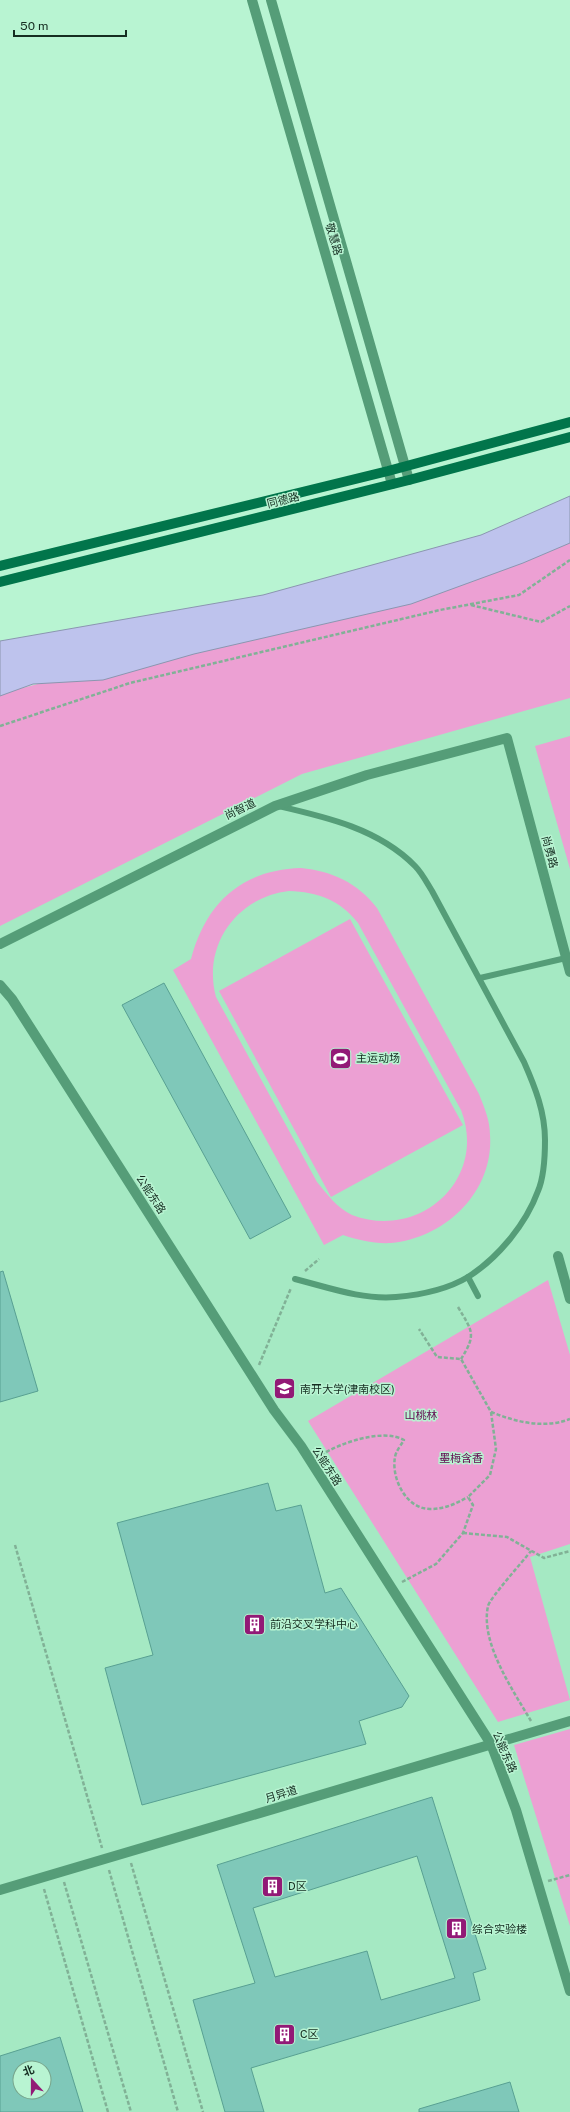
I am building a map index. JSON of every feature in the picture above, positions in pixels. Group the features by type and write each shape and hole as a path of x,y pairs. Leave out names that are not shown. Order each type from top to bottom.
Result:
{"main road":[{"name":"同德路","path":"0,566 388,471 570,422"},
{"name":"同德路","path":"0,582 409,480 570,437"}],"street":[{"name":"敬慧路","path":"252,0 392,484"},
{"name":"敬慧路","path":"271,0 409,480"},
{"name":"尚智道","path":"0,944 275,806 367,775 507,738"},
{"name":"尚勇路","path":"507,738 570,972"},
{"name":"公能东路","path":"0,985 12,999 254,1378 311,1462 491,1744 516,1810 570,1991"},
{"path":"558,1256 570,1298"},
{"name":"月异道","path":"0,1890 570,1721"}],"lane":[{"path":"275,806 337,820 392,847 416,866 480,978 524,1062 536,1090 543,1116 545,1140 539,1190 525,1217 509,1239 489,1260 468,1277 419,1294 394,1297 366,1296 295,1279"},
{"path":"480,978 566,958"},
{"path":"468,1277 478,1296"}],"path":[{"path":"0,726 130,683 469,605 519,595 570,560"},
{"path":"469,605 541,622 570,606"},
{"path":"254,1378 295,1279 319,1259"},
{"path":"458,1307 470,1328 471,1343 461,1359"},
{"path":"419,1329 437,1357 461,1359"},
{"path":"311,1462 336,1446 369,1437 398,1437 404,1440 396,1456 395,1475 402,1490 411,1503 428,1509 447,1508 468,1497 490,1475 496,1448 491,1412 461,1359"},
{"path":"491,1412 509,1419 534,1424 556,1424 570,1419"},
{"path":"391,1589 436,1564 463,1533 472,1505 468,1497"},
{"path":"463,1533 507,1537 544,1558 570,1551"},
{"path":"15,1545 178,2112"},
{"path":"531,1551 488,1605 488,1636 508,1681 537,1731"},
{"path":"128,1852 203,2112"},
{"path":"61,1872 131,2112"},
{"path":"538,1884 570,1875"},
{"path":"41,1878 108,2112"}],"shaded area":[{"name":"南开大学(津南校区)","path":"570,551 570,2112 0,2112 0,711"}],"green space":[{"path":"570,542 570,698 302,774 0,926 0,694"},
{"path":"570,736 570,869 535,746"},
{"name":"主运动场","path":"301,868 334,875 353,885 370,899 377,908 479,1094 490,1129 489,1156 484,1175 475,1193 462,1208 447,1222 430,1232 411,1239 391,1243 367,1241 343,1235 324,1245 173,970 191,959 206,921 229,893 244,883 261,875 280,870","holes":["289,891 319,896 336,903 344,908 358,923 461,1110 467,1135 465,1159 456,1180 442,1198 423,1211 402,1219 377,1221 352,1215 337,1205 317,1182 216,997 213,978 214,959 219,942 239,913 270,895"]},
{"name":"主运动场","path":"350,919 463,1125 331,1197 219,991"},
{"name":"墨梅含香","path":"548,1280 570,1355 570,1544 530,1557 570,1700 498,1722 308,1421"},
{"path":"570,1729 570,1926 514,1745"}],"water":[{"path":"570,496 570,543 523,563 411,604 194,654 103,680 33,684 0,696 0,641 263,595 481,535"}],"building":[{"path":"164,983 291,1217 250,1239 122,1005"},
{"path":"3,1271 38,1391 0,1402 0,1272"},
{"name":"前沿交叉学科中心","path":"268,1483 276,1511 301,1505 325,1593 341,1588 409,1696 402,1707 359,1721 366,1744 142,1805 105,1668 153,1655 117,1523"},
{"name":"综合实验楼","path":"432,1797 486,1969 473,1973 480,2000 251,2068 264,2112 225,2112 193,2000 255,1983 217,1865","holes":["417,1856 455,1978 381,2000 367,1951 275,1977 253,1908"]},
{"path":"60,2037 83,2112 0,2112 0,2056"},
{"path":"510,2082 519,2112 419,2112 419,2109"}],"place":[{"name":"主运动场","path":"341,1058"},
{"name":"南开大学(津南校区)","path":"285,1389"},
{"name":"前沿交叉学科中心","path":"254,1624"},
{"name":"D区","path":"273,1886"},
{"name":"综合实验楼","path":"457,1929"},
{"name":"C区","path":"284,2034"}],"park label":[{"name":"山桃林","path":"421,1415"}]}
